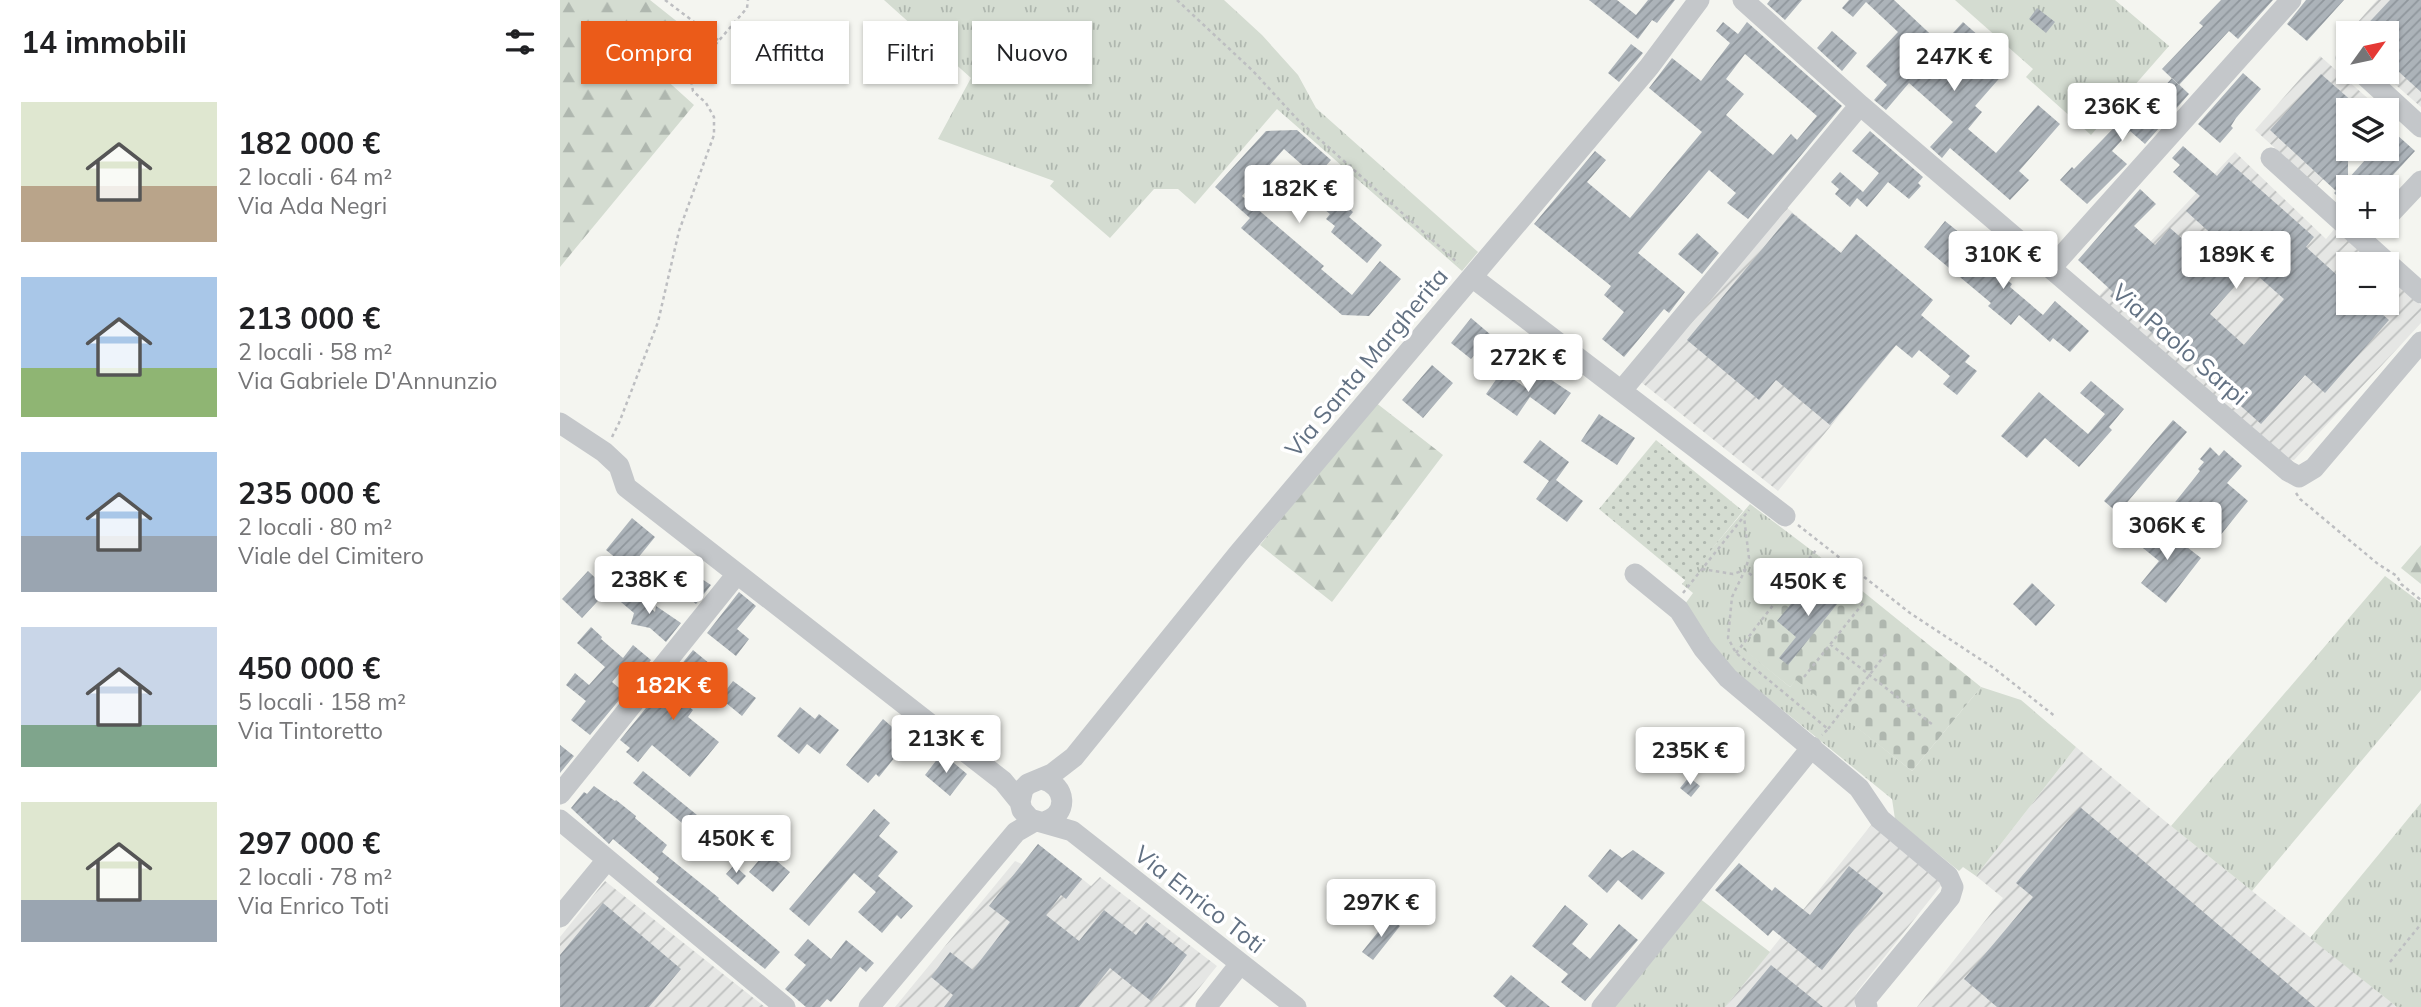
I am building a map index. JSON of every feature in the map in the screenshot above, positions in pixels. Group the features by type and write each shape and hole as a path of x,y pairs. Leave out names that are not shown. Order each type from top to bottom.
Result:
{"street":[{"name":"Via Santa Margherita","path":"1039,802 1059,770 1074,757 1247,544 1465,270 1649,67 1699,0"},
{"name":"Via Paolo Sarpi","path":"1743,0 1860,105 2276,462 2299,477"},
{"path":"2051,268 2291,0"},
{"path":"2375,84 2421,127"},
{"path":"1622,390 1860,105"},
{"path":"2271,158 2421,293"},
{"path":"2399,204 2421,181"},
{"path":"2364,242 2368,238"},
{"path":"1465,270 1785,516"},
{"path":"2299,477 2314,468 2421,342"},
{"path":"560,423 620,466 626,487 1003,781 1039,802 869,1007"},
{"path":"560,794 737,574"},
{"path":"1636,574 1679,610 1703,648 1728,678 1859,788 1880,819 1948,876 1953,887 1950,897 1865,1000 1867,1007"},
{"path":"1602,1007 1812,747"},
{"name":"Via Enrico Toti","path":"1039,802 1296,1007"},
{"path":"560,820 785,1007"},
{"path":"560,917 607,860"},
{"path":"1206,1007 1240,964"}],"path":[{"path":"665,0 718,40"},
{"path":"604,452 620,423 658,322 680,231 714,135 714,117 706,103 693,91 690,74 747,8 748,0"},
{"path":"1177,0 1253,71 1297,120 1465,270"},
{"path":"2299,477 2295,491 2300,499 2378,564 2397,576 2401,584 2421,600"},
{"path":"1673,605 1760,497"},
{"path":"1785,516 1910,613 1995,669 2056,717"},
{"path":"1744,517 1749,558 1732,597 1728,638 1735,653 1828,729"},
{"path":"1735,653 1816,550"},
{"path":"1702,569 1733,574 1745,570"},
{"path":"1745,570 1779,597"},
{"path":"1804,677 1864,602"},
{"path":"1830,643 1933,725"},
{"path":"1812,747 1887,652"},
{"path":"2390,961 2421,924"}],"shaded area":[{"path":"2377,0 2421,0 2421,107 2395,84 2399,84 2399,21 2359,21"},
{"path":"2320,56 2336,70 2336,84 2352,84 2367,98 2336,98 2336,161 2339,161 2317,186 2255,130"},
{"path":"2235,152 2326,239 2336,227 2336,238 2348,238 2364,252 2336,252 2336,315 2399,315 2399,285 2421,305 2421,323 2294,460 2284,459 2097,298"},
{"path":"1786,207 1840,252 1856,234 1881,255 1863,277 1896,269 1933,300 1778,491 1641,382"},
{"path":"2076,747 2397,1007 1917,1007 2003,898 1976,876"},
{"path":"1872,824 1943,883 1856,993 1855,1007 1725,1007"},
{"path":"1038,844 1091,886 1100,877 1217,966 1184,1007 895,1007 1015,861 1022,864"},
{"path":"605,881 765,1007 560,1007 560,937"}],"green space":[{"path":"560,0 650,0 676,21 581,21 581,84 671,84 694,105 560,267"},
{"path":"884,0 1224,0 1262,35 1298,75 1316,108 1478,252 1462,271 1277,109 1195,204 1178,189 1154,189 1110,238 1050,186 1054,181 938,139 971,78 958,66 958,21 907,21"},
{"path":"1955,0 2115,0 2169,46 2091,135 2026,77 2033,69"},
{"path":"1375,402 1443,455 1332,602 1260,545"},
{"path":"1656,440 1743,511 1686,581 1599,509"},
{"path":"1750,504 1819,556 1744,649 1790,687 1796,679 1912,771 1981,687 2021,700 2076,747 1976,876 1963,867 1959,871 1895,819 1892,799 1726,664 1685,604 1693,593 1682,584"},
{"path":"2421,545 2421,584 2401,568"},
{"path":"1819,556 1981,687 1912,771 1796,680 1790,687 1743,649"},
{"path":"2385,576 2421,603 2421,690 2252,891 2171,826"},
{"path":"2421,803 2421,1007 2397,1007 2310,938"},
{"path":"1699,898 1770,952 1725,1007 1610,1007"}],"building":[{"path":"1589,0 1617,0 1636,15 1648,0 1675,0 1657,23 1652,20 1638,39"},
{"path":"1770,0 1802,0 1785,20 1767,4"},
{"path":"1849,0 1894,0 1942,45 1963,22 1988,44 1980,52 2004,73 1975,106 1982,112 1968,129 1996,153 2038,105 2060,124 2019,171 2029,180 2010,200 1950,148 1942,158 1930,147 1953,122 1909,83 1886,110 1874,100 1887,85 1866,66 1898,32 1866,2 1853,17 1842,8"},
{"path":"2221,0 2273,0 2238,39 2229,31 2179,85 2162,69 2203,26 2199,23"},
{"path":"2306,0 2344,0 2307,41 2287,24"},
{"path":"2390,0 2421,0 2421,92 2399,72 2399,21 2370,21"},
{"path":"2037,8 2055,22 2046,33 2029,19"},
{"path":"1723,22 1738,34 1747,22 1842,106 1748,219 1727,203 1736,193 1709,170 1638,253 1685,292 1669,313 1664,309 1624,357 1602,339 1624,312 1604,295 1611,286 1534,224 1595,151 1606,160 1587,182 1630,218 1702,132 1649,88 1672,58 1701,81 1730,43 1716,31","holes":["1745,54 1817,116 1797,140 1791,134 1773,155 1726,115 1744,94 1726,79"]},
{"path":"1832,31 1857,53 1842,71 1817,48"},
{"path":"1631,44 1643,53 1619,82 1608,73"},
{"path":"2243,73 2261,89 2236,118 2231,126 2233,128 2220,143 2198,124"},
{"path":"2321,74 2348,98 2336,98 2336,161 2348,161 2348,175 2336,175 2336,191 2270,130"},
{"path":"2172,78 2189,94 2145,144 2130,131 2112,151 2127,164 2087,204 2060,180 2134,107 2141,112"},
{"path":"1297,130 1331,160 1316,177 1284,149 1242,196 1324,266 1321,269 1352,295 1380,261 1401,279 1369,316 1342,315 1241,228 1250,218 1215,187 1266,131"},
{"path":"1870,131 1923,177 1918,183 1921,186 1909,199 1888,182 1867,207 1857,198 1850,207 1835,194 1839,189 1831,182 1840,172 1863,192 1879,173 1852,151"},
{"path":"2399,137 2415,151 2393,175 2352,175 2364,161 2399,161"},
{"path":"2183,146 2217,176 2229,162 2314,237 2306,247 2336,274 2336,315 2383,315 2389,320 2325,393 2305,375 2261,424 2178,350 2175,353 2110,296 2113,292 2078,260 2140,189 2156,204 2134,226 2155,245 2170,228 2202,256 2217,239 2186,211 2200,196 2173,172 2180,165 2172,158","holes":["2250,269 2284,299 2244,345 2210,314"]},
{"path":"1321,177 1348,200 1345,205 1353,212 1349,217 1382,245 1367,263 1331,232 1335,226 1326,219 1330,214 1306,194"},
{"path":"1792,213 1841,253 1856,234 1933,300 1921,315 1970,356 1965,362 1977,371 1957,395 1943,384 1950,376 1919,350 1912,358 1896,345 1830,425 1776,380 1759,400 1687,340"},
{"path":"1945,221 1971,242 1964,250 1987,270 1990,266 2012,284 2010,287 2043,315 2055,301 2089,331 2070,352 2053,338 2050,342 2019,315 2011,325 1988,306 1991,303 1924,247"},
{"path":"1697,233 1719,253 1702,274 1678,254"},
{"path":"1471,318 1491,335 1471,359 1451,343"},
{"path":"1432,365 1453,383 1423,418 1402,400"},
{"path":"1502,371 1529,390 1541,373 1571,393 1555,415 1530,397 1517,416 1486,394"},
{"path":"2091,381 2124,409 2109,427 2112,430 2079,467 2045,438 2027,458 2001,436 2039,392 2088,434 2105,414 2080,393"},
{"path":"1599,414 1635,438 1617,465 1581,441"},
{"path":"2173,420 2187,432 2118,513 2104,501"},
{"path":"1540,440 1569,462 1556,480 1583,501 1567,522 1536,499 1549,481 1523,462"},
{"path":"2210,447 2219,456 2224,450 2242,466 2227,483 2248,501 2215,542 2172,506 2200,471 2198,469 2204,462 2200,459"},
{"path":"632,518 655,537 629,569 606,550"},
{"path":"2156,523 2201,558 2166,603 2141,583 2159,561 2138,544"},
{"path":"667,563 685,568 711,585 696,604 681,591 661,586"},
{"path":"588,571 608,590 582,618 562,599"},
{"path":"1841,581 1850,588 1788,665 1779,658 1796,637 1777,621 1804,588 1823,603"},
{"path":"2032,583 2055,605 2036,626 2013,604"},
{"path":"623,588 636,595 655,612 656,606 681,623 666,642 650,628 631,624 634,613 615,597"},
{"path":"739,592 756,606 737,629 749,639 736,656 707,633"},
{"path":"591,627 623,658 633,645 651,660 641,673 629,662 612,682 625,693 590,735 571,720 586,701 566,685 575,673 589,685 605,667 577,643"},
{"path":"693,650 710,664 682,701 693,710 688,717 719,742 690,777 652,745 638,762 626,752 630,748 620,740"},
{"path":"733,681 756,698 742,716 720,698"},
{"path":"800,707 815,719 819,714 839,730 820,754 807,744 799,754 777,736"},
{"path":"883,719 906,739 879,777 876,774 868,783 846,765"},
{"path":"560,745 574,756 560,773"},
{"path":"942,753 967,774 950,796 925,775"},
{"path":"643,771 697,815 687,827 633,783"},
{"path":"1689,777 1700,786 1691,797 1680,788"},
{"path":"594,786 636,816 635,818 667,845 662,852 780,952 765,969 656,882 659,878 613,839 609,844 571,808 584,792 587,794"},
{"path":"2080,807 2315,1007 1997,1007 1964,979 2033,897 2016,883"},
{"path":"874,809 890,823 879,836 898,852 878,876 913,906 901,919 897,915 882,933 858,912 876,892 854,873 809,926 789,909"},
{"path":"1038,844 1082,879 1066,899 1061,895 1046,915 1079,941 1104,910 1136,935 1146,922 1187,955 1151,1001 1110,968 1079,1007 944,1007 953,995 931,977 950,952 973,970 1010,922 989,906"},
{"path":"1610,849 1622,858 1633,850 1665,873 1642,900 1618,880 1607,893 1588,876"},
{"path":"766,852 790,872 773,892 749,872"},
{"path":"1739,863 1772,891 1775,887 1810,915 1849,866 1883,893 1822,970 1773,930 1768,936 1715,890"},
{"path":"734,865 746,876 738,885 726,874"},
{"path":"603,903 681,969 649,1007 560,1007 560,955"},
{"path":"1565,905 1588,924 1572,944 1590,959 1619,924 1638,940 1585,1001 1561,982 1568,974 1532,946"},
{"path":"1389,918 1400,926 1373,960 1362,952"},
{"path":"808,939 831,959 846,940 874,963 866,972 860,967 831,1002 827,999 820,1007 806,1007 785,989 806,965 794,955"},
{"path":"1771,965 1823,1007 1736,1007"},
{"path":"1511,975 1550,1007 1506,1007 1493,996"}]}
